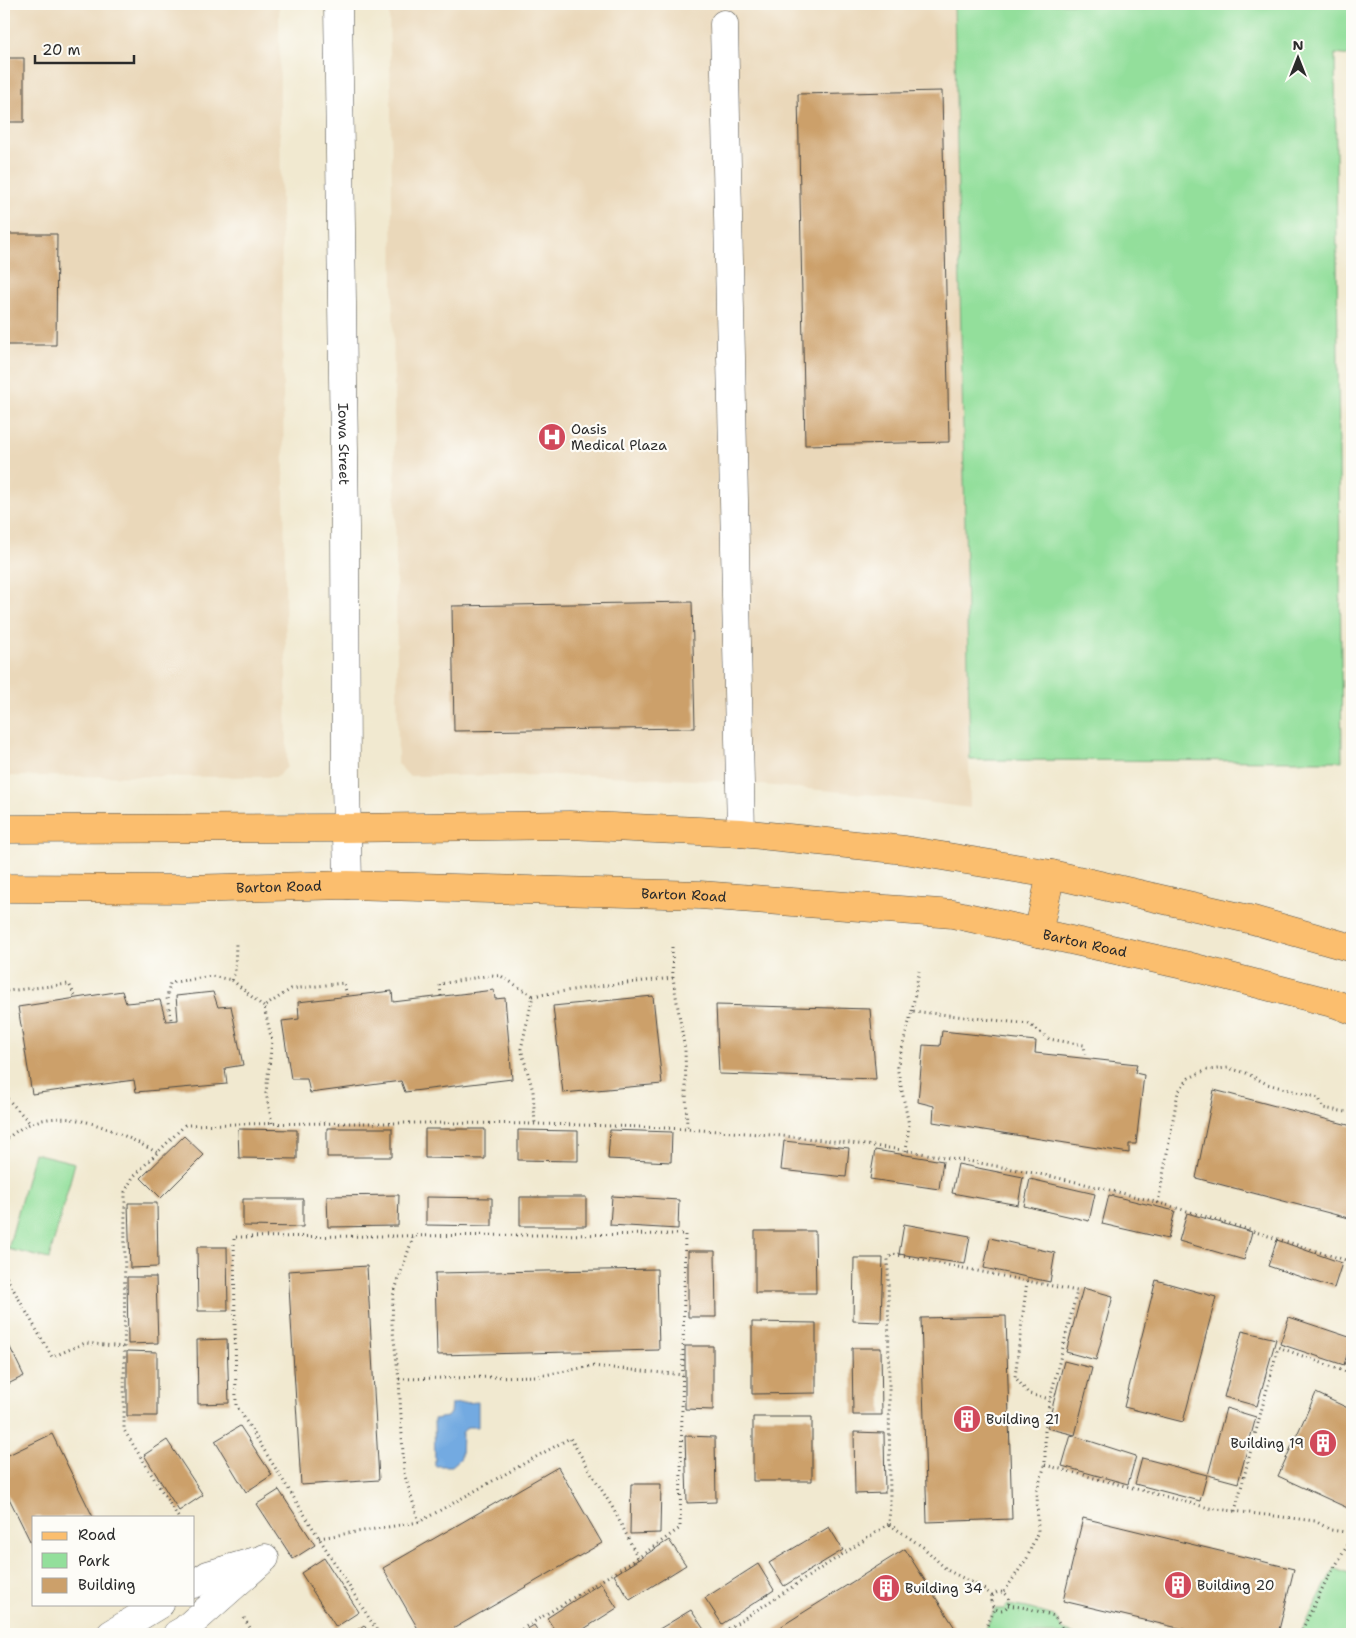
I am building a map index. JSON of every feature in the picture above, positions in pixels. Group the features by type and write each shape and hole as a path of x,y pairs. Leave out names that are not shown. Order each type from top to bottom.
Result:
{"main road":[{"path":"4,829 569,825 741,833 905,850 1051,874 1253,920 1352,948"},
{"path":"1038,933 1051,874"},
{"name":"Barton Road","path":"4,888 185,889 348,885 700,895 953,914 1188,966 1336,1004 1352,1010"}],"street":[{"name":"Iowa Street","path":"338,4 348,885"},
{"path":"724,24 741,833"},
{"path":"177,1634 190,1625 265,1558 208,1575 195,1583"},
{"path":"111,1634 157,1606"}],"path":[{"path":"232,980 235,972 236,943"},
{"path":"672,947 673,978 685,1050 687,1129"},
{"path":"906,1151 909,1125 897,1067 912,1010 919,971"},
{"path":"442,996 440,984 491,975 501,976 533,996 599,986 673,978"},
{"path":"172,1019 167,998 170,983 211,976 232,980 264,1007 272,1041 266,1093 272,1123"},
{"path":"264,1007 291,989 344,982 347,996"},
{"path":"4,1001 6,991 69,984 76,998"},
{"path":"533,996 521,1050 533,1091 535,1124"},
{"path":"912,1010 1030,1024 1049,1038 1084,1044 1086,1058"},
{"path":"1158,1203 1178,1092 1189,1078 1207,1070 1228,1068 1246,1073 1266,1084 1319,1098 1323,1108 1352,1113"},
{"path":"4,1095 30,1123"},
{"path":"4,1142 30,1123 52,1118 83,1121 117,1131 158,1153"},
{"path":"177,1516 124,1430 125,1192 133,1177 185,1125 272,1123 607,1125 687,1129 820,1140 906,1151 1100,1187 1352,1262"},
{"path":"379,1634 236,1405 234,1237 684,1234 680,1528 638,1558 514,1634"},
{"path":"413,1237 393,1296 392,1324 398,1379 404,1473 419,1522"},
{"path":"889,1524 888,1259 893,1254 1077,1291 1050,1398 1045,1432 1045,1465 1037,1490 1038,1531 1027,1558 1004,1592"},
{"path":"4,1273 52,1357 85,1343 124,1347"},
{"path":"1027,1281 1015,1377 1030,1394 1050,1398"},
{"path":"1236,1510 1278,1347 1352,1374"},
{"path":"398,1379 539,1376 592,1366 683,1375"},
{"path":"319,1538 419,1522 570,1438 614,1510 638,1558"},
{"path":"1045,1465 1208,1508 1314,1521 1331,1530 1352,1533"},
{"path":"889,1524 924,1547 947,1570 983,1588 992,1596"},
{"path":"720,1634 889,1524"},
{"path":"1300,1634 1325,1583 1352,1538"},
{"path":"995,1609 990,1600 992,1596 995,1592 1004,1592"},
{"path":"1004,1592 1009,1600 1008,1606"},
{"path":"995,1609 1004,1609 1008,1606 1027,1608 1054,1616 1063,1630 1074,1634"},
{"path":"982,1634 995,1609"}],"shaded area":[{"path":"4,4 279,4 287,767 277,777 4,776"},
{"path":"389,4 954,4 970,808 865,794 715,781 586,775 409,776 398,764"}],"green space":[{"path":"954,4 1352,4 1352,56 1335,54 1342,761 970,760"},
{"path":"34,1153 75,1163 49,1259 8,1249"},
{"path":"1334,1568 1352,1575 1352,1634 1300,1634"},
{"path":"1008,1605 1027,1608 1054,1616 1063,1630 1075,1634 983,1634 995,1609 1004,1609"}],"water":[{"path":"478,1402 478,1427 467,1427 462,1433 461,1458 452,1466 435,1466 434,1419 447,1417 450,1413 451,1404"}],"building":[{"path":"4,58 24,58 24,122 4,122"},
{"path":"942,91 949,442 805,445 798,94"},
{"path":"4,234 57,234 56,345 4,345"},
{"path":"692,602 695,728 454,731 452,606"},
{"path":"494,990 495,999 505,998 512,1079 405,1092 401,1081 310,1093 307,1079 291,1079 282,1021 299,1019 298,1002 392,991 393,1002"},
{"path":"122,991 126,1003 160,1000 166,1021 178,1020 176,996 213,992 218,1007 231,1006 243,1065 225,1068 227,1084 136,1092 134,1080 32,1094 18,1007"},
{"path":"653,996 662,1084 563,1093 553,1006"},
{"path":"716,1005 870,1009 876,1079 719,1074"},
{"path":"942,1031 1036,1041 1035,1053 1137,1064 1135,1073 1144,1075 1136,1144 1129,1144 1129,1153 933,1122 934,1106 918,1102 923,1045 940,1046"},
{"path":"1214,1090 1352,1126 1352,1219 1196,1178"},
{"path":"327,1128 392,1128 392,1157 327,1157"},
{"path":"238,1129 297,1130 297,1159 239,1158"},
{"path":"425,1129 485,1129 485,1159 425,1158"},
{"path":"518,1130 578,1131 578,1161 518,1160"},
{"path":"610,1130 672,1132 671,1162 608,1159"},
{"path":"184,1136 204,1155 161,1198 141,1178"},
{"path":"784,1141 849,1148 846,1177 781,1170"},
{"path":"875,1150 943,1161 939,1189 870,1179"},
{"path":"958,1164 1023,1177 1018,1205 952,1193"},
{"path":"1030,1179 1095,1194 1089,1221 1024,1206"},
{"path":"399,1195 398,1226 328,1227 327,1196"},
{"path":"1109,1195 1175,1211 1168,1239 1102,1224"},
{"path":"612,1196 679,1200 678,1229 610,1225"},
{"path":"426,1197 492,1198 492,1226 426,1225"},
{"path":"520,1197 586,1197 586,1226 520,1226"},
{"path":"243,1199 303,1199 303,1227 243,1226"},
{"path":"128,1203 157,1203 158,1267 130,1268"},
{"path":"1187,1213 1252,1232 1244,1260 1179,1241"},
{"path":"904,1224 970,1236 965,1264 899,1254"},
{"path":"755,1231 815,1231 816,1293 755,1293"},
{"path":"990,1238 1055,1253 1050,1282 984,1268"},
{"path":"1277,1240 1342,1263 1334,1288 1268,1266"},
{"path":"197,1247 227,1247 228,1311 198,1311"},
{"path":"688,1251 715,1251 716,1317 688,1317"},
{"path":"854,1258 883,1258 881,1322 853,1321"},
{"path":"367,1266 379,1480 301,1485 288,1271"},
{"path":"657,1269 659,1350 437,1355 435,1273"},
{"path":"127,1277 156,1277 158,1343 128,1344"},
{"path":"1156,1280 1216,1297 1183,1422 1124,1407"},
{"path":"1083,1288 1113,1296 1096,1360 1066,1352"},
{"name":"Building 21","path":"1006,1316 1012,1519 927,1522 921,1318"},
{"path":"1289,1317 1352,1338 1344,1365 1280,1344"},
{"path":"752,1322 816,1323 816,1393 752,1394"},
{"path":"1242,1331 1276,1339 1257,1406 1224,1397"},
{"path":"4,1335 24,1376 4,1386"},
{"path":"227,1339 229,1403 198,1404 197,1340"},
{"path":"685,1346 713,1346 713,1410 685,1409"},
{"path":"852,1348 881,1348 882,1415 853,1415"},
{"path":"127,1351 157,1352 157,1416 127,1416"},
{"path":"1064,1361 1092,1368 1075,1435 1047,1428"},
{"name":"Building 19","path":"1316,1393 1352,1410 1352,1510 1278,1476"},
{"path":"1226,1408 1256,1417 1238,1483 1208,1475"},
{"path":"753,1417 812,1417 812,1481 753,1481"},
{"path":"240,1426 272,1475 246,1492 215,1441"},
{"path":"854,1432 884,1433 885,1493 855,1494"},
{"path":"52,1434 93,1516 32,1516 32,1545 4,1488 4,1457"},
{"path":"1071,1435 1136,1456 1128,1484 1062,1466"},
{"path":"685,1436 715,1437 716,1502 687,1503"},
{"path":"167,1440 203,1495 179,1511 144,1455"},
{"path":"1142,1458 1207,1475 1200,1501 1135,1484"},
{"path":"558,1467 602,1543 444,1634 421,1634 383,1568"},
{"path":"631,1484 661,1484 660,1533 630,1534"},
{"path":"279,1490 315,1545 293,1559 257,1504"},
{"name":"Building 20","path":"1083,1518 1294,1569 1278,1634 1204,1634 1063,1601"},
{"path":"829,1527 843,1550 784,1586 769,1563"},
{"path":"669,1540 686,1565 630,1600 614,1575"},
{"name":"Building 34","path":"905,1549 955,1628 945,1634 769,1634"},
{"path":"324,1558 359,1612 336,1627 301,1573"},
{"path":"758,1564 774,1590 722,1624 705,1598"},
{"path":"601,1583 617,1608 576,1634 557,1634 547,1618"},
{"path":"691,1610 707,1634 651,1634"},
{"path":"364,1625 369,1634 351,1634"},
{"path":"534,1625 540,1634 520,1634"}],"place":[{"name":"Oasis Medical Plaza","path":"552,437"},
{"name":"Building 21","path":"967,1419"},
{"name":"Building 19","path":"1323,1443"},
{"name":"Building 20","path":"1178,1585"},
{"name":"Building 34","path":"886,1588"}]}
